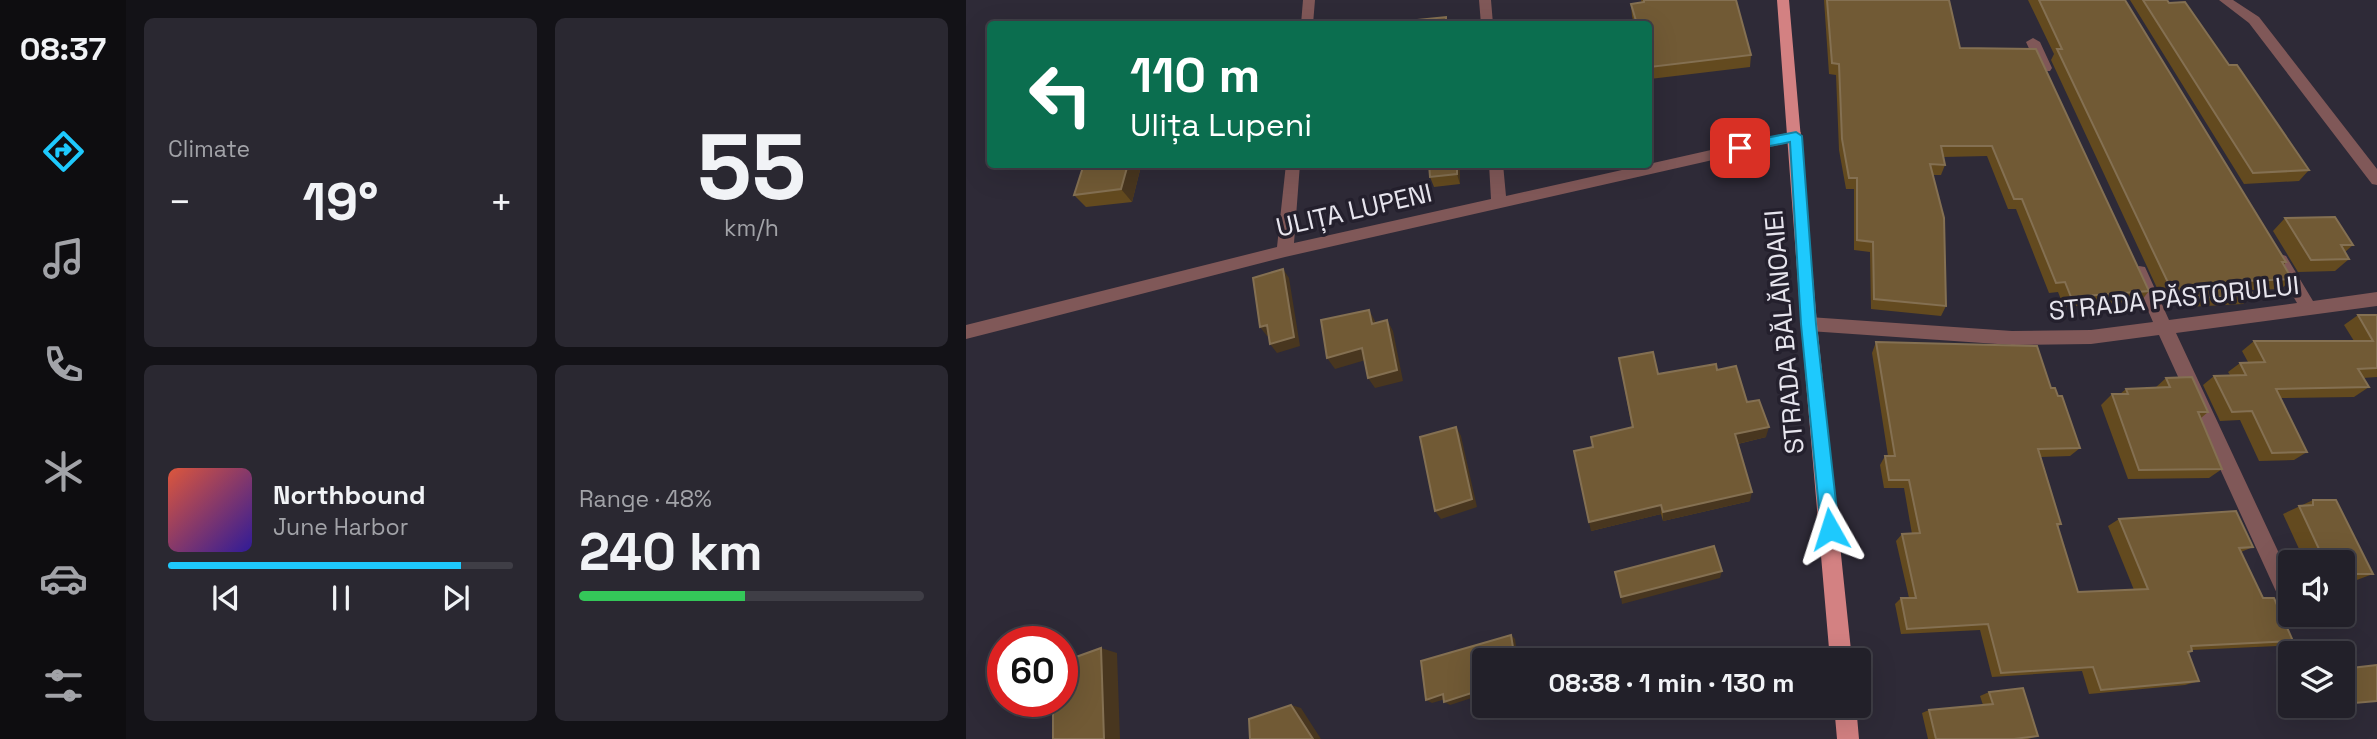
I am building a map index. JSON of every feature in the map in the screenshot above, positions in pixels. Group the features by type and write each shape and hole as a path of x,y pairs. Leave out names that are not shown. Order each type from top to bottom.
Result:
{"main road":[{"name":"STRADA BĂLĂNOAIEI","path":"1783,0 1809,324 1840,648"},
{"path":"1846,718 1848,739"}],"street":[{"path":"1307,21 1309,0"},
{"path":"1485,0 1487,21"},
{"path":"2225,0 2254,20 2377,180"},
{"path":"2033,42 2050,79"},
{"name":"ULIȚA LUPENI","path":"1652,168 1796,136"},
{"path":"1285,251 1293,168"},
{"path":"1496,168 1499,201"},
{"name":"ULIȚA LUPENI","path":"966,332 1285,251 1650,168"},
{"path":"2273,249 2309,308"},
{"path":"2131,254 2278,575"},
{"name":"STRADA PĂSTORULUI","path":"1809,324 2012,338 2091,337 2377,299"}],"building":[{"path":"1736,0 1751,55 1652,67 1652,21 1636,21 1631,4"},
{"path":"1827,0 1949,0 1960,48 2036,49 2149,291 2071,297 2065,282 2056,283 2022,199 2014,199 1992,146 1941,146 1945,165 1930,164 1944,218 1946,306 1874,299 1873,242 1857,240 1857,178 1849,178 1842,139 1839,64 1832,63"},
{"path":"2039,0 2125,0 2286,262 2282,262 2292,279 2246,281 2253,295 2197,298 2193,291 2172,291 2057,49 2062,49"},
{"path":"2143,0 2185,2 2229,65 2237,65 2309,170 2253,173"},
{"path":"1446,17 1446,21 1407,21"},
{"path":"1083,168 1127,168 1121,189 1074,195"},
{"path":"1429,168 1457,168 1457,174 1430,177"},
{"path":"2335,217 2353,245 2341,245 2349,259 2311,260 2285,218"},
{"path":"1283,269 1294,337 1270,344 1267,325 1260,327 1253,278"},
{"path":"1369,310 1372,324 1387,320 1397,370 1368,378 1362,348 1327,358 1321,320"},
{"path":"2358,315 2377,315 2377,368 2358,369 2369,387 2276,389 2307,452 2272,453 2252,411 2232,412 2214,376 2246,375 2240,363 2265,362 2254,341 2373,341"},
{"path":"1876,342 2037,346 2051,388 2055,388 2058,396 2062,396 2080,448 2038,449 2078,592 2148,589 2119,519 2236,511 2253,547 2239,548 2263,598 2274,598 2278,607 2278,627 2287,627 2293,641 2191,646 2192,651 2188,652 2199,681 2101,690 2093,667 2001,673 1988,624 1907,629 1901,598 1916,598 1902,534 1920,533 1909,480 1889,480 1885,456 1895,456"},
{"path":"1653,352 1658,374 1716,364 1717,370 1736,366 1747,402 1759,400 1769,427 1735,434 1752,492 1663,512 1661,505 1589,522 1574,451 1593,447 1591,437 1633,427 1619,358"},
{"path":"2192,377 2208,412 2198,412 2222,469 2139,470 2112,394 2128,394 2126,389 2170,387 2166,378"},
{"path":"1456,427 1472,499 1435,511 1420,437"},
{"path":"2313,500 2336,500 2373,574 2355,574 2355,550 2319,550 2299,506 2313,505"},
{"path":"1714,546 1722,571 1621,597 1615,572"},
{"path":"1511,635 1513,648 1472,648 1472,693 1444,702 1443,694 1426,700 1421,661"},
{"path":"1101,648 1104,739 1053,739 1053,717 1078,717 1078,656"},
{"path":"2377,665 2377,701 2355,703 2355,668"},
{"path":"2023,688 2038,736 2014,739 1936,739 1929,710 1993,704 1989,692"},
{"path":"1291,705 1313,739 1250,739 1249,719"}],"route":[{"path":"1740,148 1796,136 1809,324 1830,529"}]}
